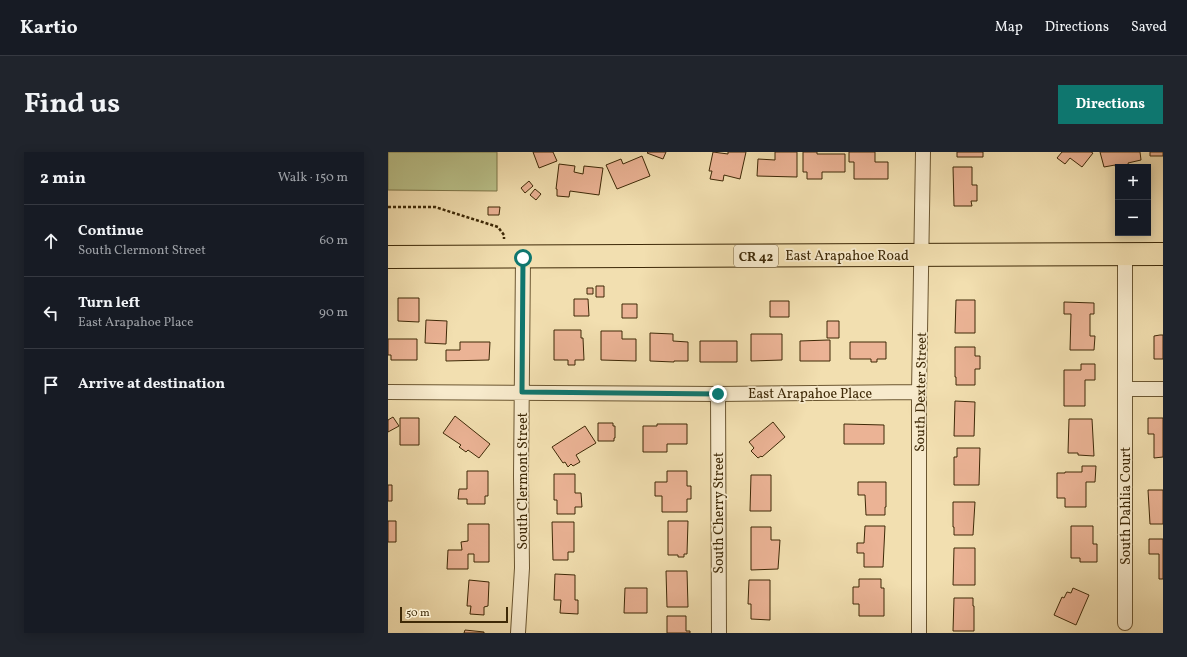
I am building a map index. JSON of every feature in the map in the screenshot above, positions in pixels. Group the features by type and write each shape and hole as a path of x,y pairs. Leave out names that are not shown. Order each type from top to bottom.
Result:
{"main road":[{"name":"East Arapahoe Road","path":"388,257 514,258 922,254 1163,254"}],"street":[{"name":"South Dexter Street","path":"919,633 919,392 922,254 922,152"},
{"name":"South Dahlia Court","path":"1125,254 1125,623"},
{"name":"South Clermont Street","path":"514,258 522,392 522,568 518,633"},
{"path":"1126,390 1163,390"},
{"name":"East Arapahoe Place","path":"388,392 718,394 919,392"},
{"name":"South Cherry Street","path":"718,394 719,633"}],"path":[{"path":"388,207 435,207 498,227 504,235 514,258"}],"green space":[{"path":"388,152 497,152 497,191 388,190"}],"building":[{"path":"533,152 553,152 557,161 539,168"},
{"path":"666,152 663,159 647,153"},
{"path":"713,152 728,154 728,152 746,152 740,179 724,175 723,181 710,179 712,171 709,171"},
{"path":"775,152 797,152 797,177 757,176 758,159 775,160"},
{"path":"803,152 817,152 817,154 845,154 845,172 822,172 822,179 807,179 807,172 803,172"},
{"path":"849,152 875,152 875,162 888,162 888,179 854,179 854,162 849,162"},
{"path":"957,152 983,152 983,157 957,157"},
{"path":"1062,152 1093,153 1082,167 1070,158 1065,164 1057,158"},
{"path":"1100,152 1140,152 1141,160 1128,164 1115,164 1104,167"},
{"path":"1150,152 1163,152 1163,156 1150,156"},
{"path":"642,156 650,176 617,189 606,165 621,159 623,164"},
{"path":"559,164 575,166 574,172 583,174 584,166 603,168 599,195 570,191 569,197 557,196 556,189"},
{"path":"953,167 972,167 972,185 977,185 977,201 971,201 972,206 954,206"},
{"path":"529,181 533,186 525,193 521,188"},
{"path":"535,189 541,194 536,200 530,195"},
{"path":"488,207 500,207 499,215 488,215"},
{"path":"596,286 604,286 604,297 596,297"},
{"path":"587,288 593,288 593,294 587,294"},
{"path":"398,298 419,298 419,322 398,321"},
{"path":"574,299 588,299 589,316 574,316"},
{"path":"956,300 975,300 975,333 955,333"},
{"path":"770,301 789,301 789,317 770,317"},
{"path":"1064,302 1094,303 1094,314 1090,314 1090,336 1095,336 1094,350 1070,350 1071,314 1064,314"},
{"path":"622,304 637,304 637,318 622,318"},
{"path":"426,320 447,321 446,344 425,343"},
{"path":"827,321 839,321 839,338 827,338"},
{"path":"554,330 581,330 584,360 575,360 575,365 568,365 568,360 554,360"},
{"path":"601,331 622,331 622,339 636,339 636,361 601,360"},
{"path":"650,333 673,334 673,341 688,342 688,361 650,361"},
{"path":"751,334 782,334 782,360 751,361"},
{"path":"1163,335 1163,359 1154,359 1154,336"},
{"path":"388,339 417,339 417,360 391,360 391,355 388,355"},
{"path":"830,340 830,361 800,361 800,341"},
{"path":"700,341 737,341 737,362 700,362"},
{"path":"460,342 490,342 489,360 446,361 446,350 460,350"},
{"path":"850,342 886,342 886,359 877,359 877,362 871,362 871,359 850,359"},
{"path":"955,347 975,347 975,356 980,356 980,369 975,369 975,385 956,385"},
{"path":"1081,364 1095,364 1095,380 1085,380 1085,406 1064,406 1064,370 1081,370"},
{"path":"955,401 975,402 974,436 954,436"},
{"path":"455,416 490,444 479,458 468,450 466,452 459,447 461,445 443,433"},
{"path":"393,417 399,426 388,432 388,420"},
{"path":"400,418 419,418 419,445 400,445"},
{"path":"1148,418 1163,418 1163,457 1154,458 1154,434 1148,434"},
{"path":"1069,419 1092,419 1094,456 1068,453"},
{"path":"773,422 785,437 762,457 761,456 758,458 751,451 754,448 749,442"},
{"path":"598,423 613,423 613,426 615,426 614,441 598,441"},
{"path":"657,424 687,424 687,444 667,444 667,452 643,452 643,426 657,426"},
{"path":"844,424 884,425 884,444 844,444"},
{"path":"585,426 596,443 576,455 580,462 573,466 571,464 568,467 565,462 563,463 552,447"},
{"path":"957,448 980,448 979,485 954,485 954,457 957,457"},
{"path":"1082,466 1096,466 1095,482 1086,482 1086,507 1065,507 1065,498 1057,498 1057,473 1082,472"},
{"path":"467,471 488,471 488,496 485,496 485,504 467,504 467,499 458,499 459,489 467,489"},
{"path":"667,471 687,471 687,486 691,486 691,499 687,499 687,512 662,512 662,496 655,496 655,482 667,482"},
{"path":"554,474 575,474 575,493 581,493 582,507 575,507 575,514 557,514 557,500 554,500"},
{"path":"751,475 771,475 771,511 750,511"},
{"path":"858,482 886,482 885,515 866,515 865,495 858,495"},
{"path":"388,485 392,485 392,501 388,501"},
{"path":"1148,490 1163,490 1163,524 1150,524"},
{"path":"953,502 975,502 973,535 954,535"},
{"path":"388,521 396,521 396,542 388,542"},
{"path":"668,521 688,521 687,554 684,554 684,557 678,557 678,555 668,555"},
{"path":"552,522 574,522 574,552 568,552 568,560 553,560"},
{"path":"468,524 489,524 489,562 474,562 474,554 468,554 468,569 447,569 448,550 462,550 461,542 468,541"},
{"path":"865,526 885,526 883,567 864,567 864,553 857,553 857,543 864,543"},
{"path":"1071,526 1093,526 1093,544 1097,544 1097,562 1080,562 1080,558 1071,558"},
{"path":"751,527 771,527 771,540 780,540 778,569 751,570"},
{"path":"1149,539 1163,539 1163,579 1159,579 1159,554 1149,554"},
{"path":"954,548 975,548 975,585 953,585"},
{"path":"666,571 687,571 688,607 667,607"},
{"path":"555,574 575,575 575,600 578,600 578,614 560,613 561,600 554,600"},
{"path":"859,579 881,579 881,588 884,588 884,616 859,616 859,604 853,604 853,587 859,587"},
{"path":"469,580 489,582 488,606 484,607 484,615 470,614 471,606 467,606"},
{"path":"749,580 770,580 770,620 751,619 751,604 748,604"},
{"path":"625,588 647,588 647,613 624,613"},
{"path":"1073,588 1089,595 1076,625 1054,615 1062,597 1064,598 1067,592 1071,593"},
{"path":"954,598 973,598 974,631 953,631"},
{"path":"667,616 686,616 686,631 690,631 690,633 667,633"},
{"path":"465,630 484,632 484,633 464,633"}],"route":[{"path":"523,258 522,392 718,394"}]}
